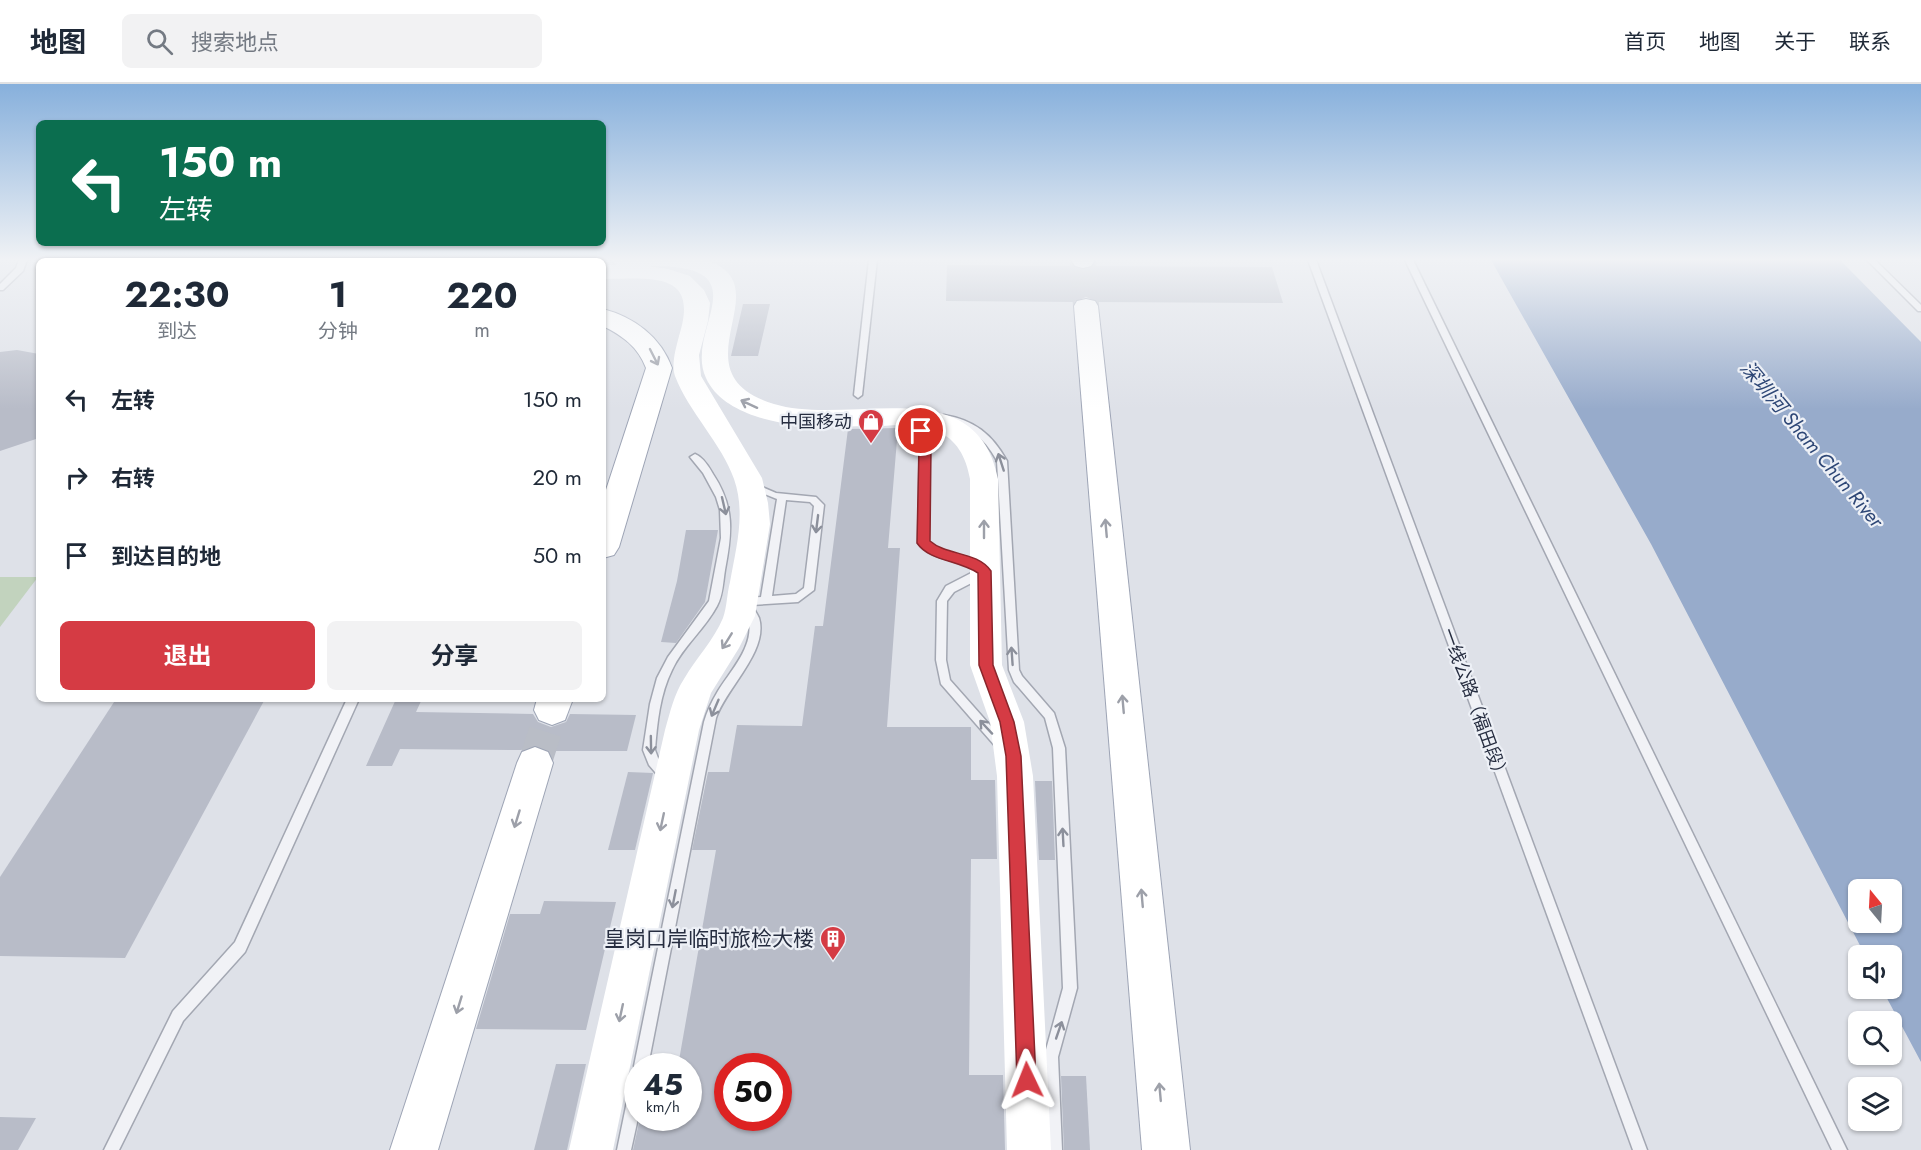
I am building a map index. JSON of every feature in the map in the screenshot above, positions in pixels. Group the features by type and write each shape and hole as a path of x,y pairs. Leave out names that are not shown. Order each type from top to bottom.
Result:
{"main road":[{"path":"591,1150 682,730 695,689 754,600 754,503 748,478 688,376 686,358 697,310"},
{"path":"724,310 714,352 714,366 720,383 746,403 768,411 801,416 915,417 935,420 951,426 972,444 981,460 984,479 986,665 1007,722 1015,777 1029,1150"},
{"path":"1086,310 1166,1150"},
{"path":"606,319 642,340 656,358 659,368 606,537"},
{"path":"414,1150 534,763"}],"lane":[{"path":"858,395 867,310"},
{"name":"一线公路（福田段）","path":"1330,310 1640,1150"},
{"path":"1432,310 1840,1150"},
{"path":"985,571 969,561 933,552 923,543 925,445 915,417 949,419 974,427 990,441 1002,461 1014,670 1018,679 1050,716 1056,731 1059,748 1070,988 1051,1057 1055,1150"},
{"path":"670,782 652,761 649,750 663,678 671,662 711,608 727,540 726,508 721,492 695,457"},
{"path":"748,478 758,489 782,497 807,497 818,502 819,505 808,590 798,598 754,600"},
{"path":"644,1053 708,729 717,702 748,654 755,633 754,600 782,497"},
{"path":"985,571 950,589 942,601 942,671 952,690 997,739 1008,756 1015,777"},
{"path":"111,1150 178,1016 240,947 352,702"},
{"path":"624,1150 628,1131"}],"green space":[{"path":"0,577 36,577 36,580 0,627"}],"water":[{"name":"深圳河 Sham Chun River","path":"1519,310 1889,310 1921,342 1921,1062 1902,1026 1902,1011 1894,1011 1887,999 1902,999 1902,945 1860,945 1854,933 1902,933 1902,879 1848,879 1848,922 1651,544"}],"building":[{"path":"742,310 769,310 758,356 731,356"},
{"path":"17,350 36,353 36,439 0,451 0,352"},
{"name":"皇岗口岸临时旅检大楼","path":"898,428 888,548 900,548 887,727 971,727 971,780 995,780 997,859 971,859 969,1075 1003,1075 1005,1150 633,1150 637,1131 702,1131 702,1053 680,1053 716,850 692,850 708,772 729,772 737,725 802,726 815,626 823,626 848,429"},
{"path":"686,530 718,530 705,602 676,643 661,642 677,581"},
{"path":"114,702 263,702 125,958 0,956 0,877"},
{"path":"395,702 421,702 416,712 533,714 538,722 551,727 566,722 570,714 636,715 627,751 549,751 536,745 521,750 400,749 392,766 366,766"},
{"path":"628,772 653,773 635,850 608,850"},
{"path":"1035,781 1052,781 1055,860 1039,860"},
{"path":"544,901 616,902 586,1030 476,1029 510,914 540,914"},
{"path":"556,1064 586,1064 567,1150 534,1150"},
{"path":"1061,1076 1086,1076 1090,1150 1064,1150"},
{"path":"0,1117 36,1118 18,1150 0,1150"}],"tunnel":[{"path":"535,763 552,710"}],"place":[{"name":"中国移动","path":"871,445"},
{"name":"皇岗口岸临时旅检大楼","path":"833,962"}],"route":[{"path":"921,431 925,445 921,537 923,543 933,552 975,563 985,571 986,665 1007,722 1014,756 1027,1080"}]}
